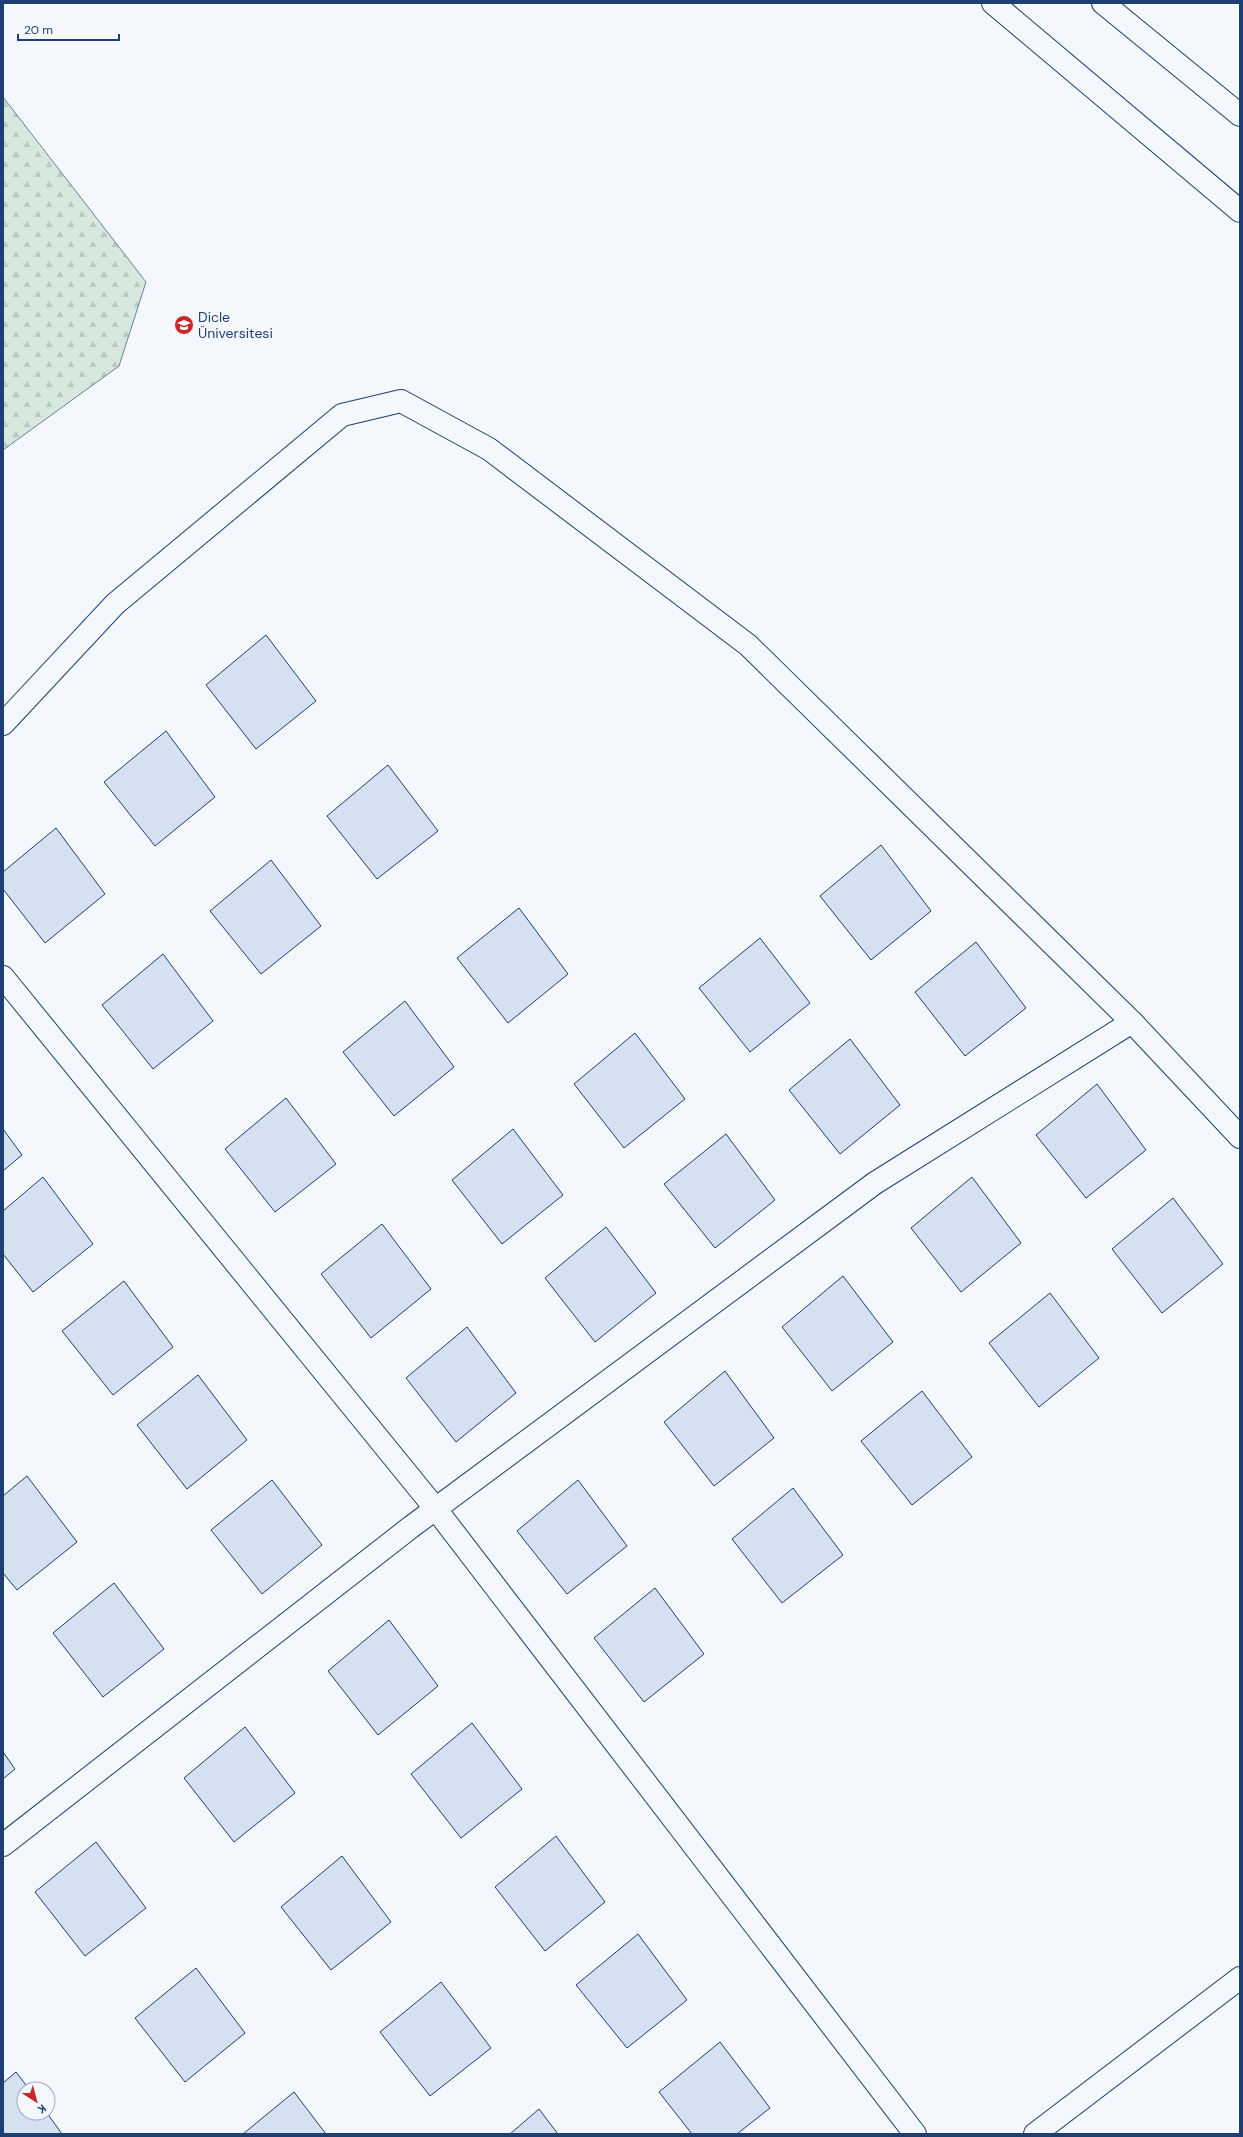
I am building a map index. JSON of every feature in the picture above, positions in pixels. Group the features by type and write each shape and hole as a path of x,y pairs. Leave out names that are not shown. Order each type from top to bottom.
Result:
{"street":[{"path":"993,3 1240,211"},
{"path":"1103,3 1240,115"},
{"path":"3,724 115,604 342,415 401,401 489,449 748,645 1132,1022 1240,1137"},
{"path":"3,977 435,1508 915,2134"},
{"path":"3,1844 435,1508 875,1183 1132,1022"},
{"path":"1035,2134 1240,1978"}],"green space":[{"path":"3,97 146,282 119,366 3,450"}],"building":[{"path":"266,635 316,701 256,749 206,685"},
{"path":"166,731 215,797 155,846 104,782"},
{"path":"388,765 438,831 377,879 327,816"},
{"path":"56,828 105,894 45,943 3,889 3,872"},
{"path":"881,845 931,911 871,960 820,896"},
{"path":"271,860 321,926 261,974 210,911"},
{"path":"519,908 568,974 508,1023 457,958"},
{"path":"760,938 810,1003 750,1052 699,988"},
{"path":"976,942 1026,1008 965,1056 915,992"},
{"path":"163,954 213,1021 153,1069 102,1005"},
{"path":"405,1001 454,1067 394,1116 343,1052"},
{"path":"635,1033 685,1099 624,1148 574,1084"},
{"path":"850,1039 900,1105 840,1154 789,1090"},
{"path":"1097,1084 1146,1150 1086,1198 1036,1135"},
{"path":"286,1098 336,1164 275,1212 225,1149"},
{"path":"3,1129 22,1155 3,1171"},
{"path":"513,1129 563,1195 502,1244 452,1180"},
{"path":"726,1134 775,1200 715,1248 664,1184"},
{"path":"43,1177 93,1244 33,1292 3,1254 3,1211"},
{"path":"972,1177 1021,1243 961,1292 911,1228"},
{"path":"1173,1198 1223,1264 1162,1313 1112,1249"},
{"path":"382,1224 431,1289 371,1338 321,1274"},
{"path":"606,1227 656,1293 595,1342 545,1278"},
{"path":"843,1276 893,1342 832,1391 782,1327"},
{"path":"124,1281 173,1347 113,1395 62,1331"},
{"path":"1050,1293 1099,1358 1039,1407 989,1343"},
{"path":"467,1327 516,1393 456,1442 406,1378"},
{"path":"725,1371 774,1438 714,1486 664,1422"},
{"path":"198,1375 247,1440 187,1489 137,1425"},
{"path":"922,1391 972,1457 912,1505 861,1441"},
{"path":"27,1476 77,1542 17,1590 3,1573 3,1496"},
{"path":"272,1480 322,1545 262,1594 211,1530"},
{"path":"578,1480 627,1546 567,1594 517,1531"},
{"path":"793,1488 843,1555 782,1603 732,1539"},
{"path":"114,1583 164,1649 103,1697 53,1633"},
{"path":"655,1588 704,1654 644,1702 594,1638"},
{"path":"389,1620 438,1686 378,1735 328,1671"},
{"path":"472,1723 522,1789 461,1838 411,1774"},
{"path":"245,1727 295,1793 234,1842 184,1778"},
{"path":"3,1752 15,1769 3,1779"},
{"path":"556,1836 605,1902 545,1951 495,1887"},
{"path":"96,1842 146,1908 85,1956 35,1892"},
{"path":"342,1856 391,1922 331,1970 281,1907"},
{"path":"638,1934 687,2000 627,2048 576,1985"},
{"path":"196,1968 245,2033 185,2082 135,2018"},
{"path":"441,1982 491,2048 430,2096 380,2032"},
{"path":"720,2042 770,2108 737,2134 692,2134 659,2092"},
{"path":"16,2072 23,2081 16,2081 16,2121 53,2121 62,2134 3,2134 3,2083"},
{"path":"294,2092 326,2134 243,2134"},
{"path":"539,2109 558,2134 510,2134"}],"place":[{"name":"Dicle Üniversitesi","path":"184,325"}]}
